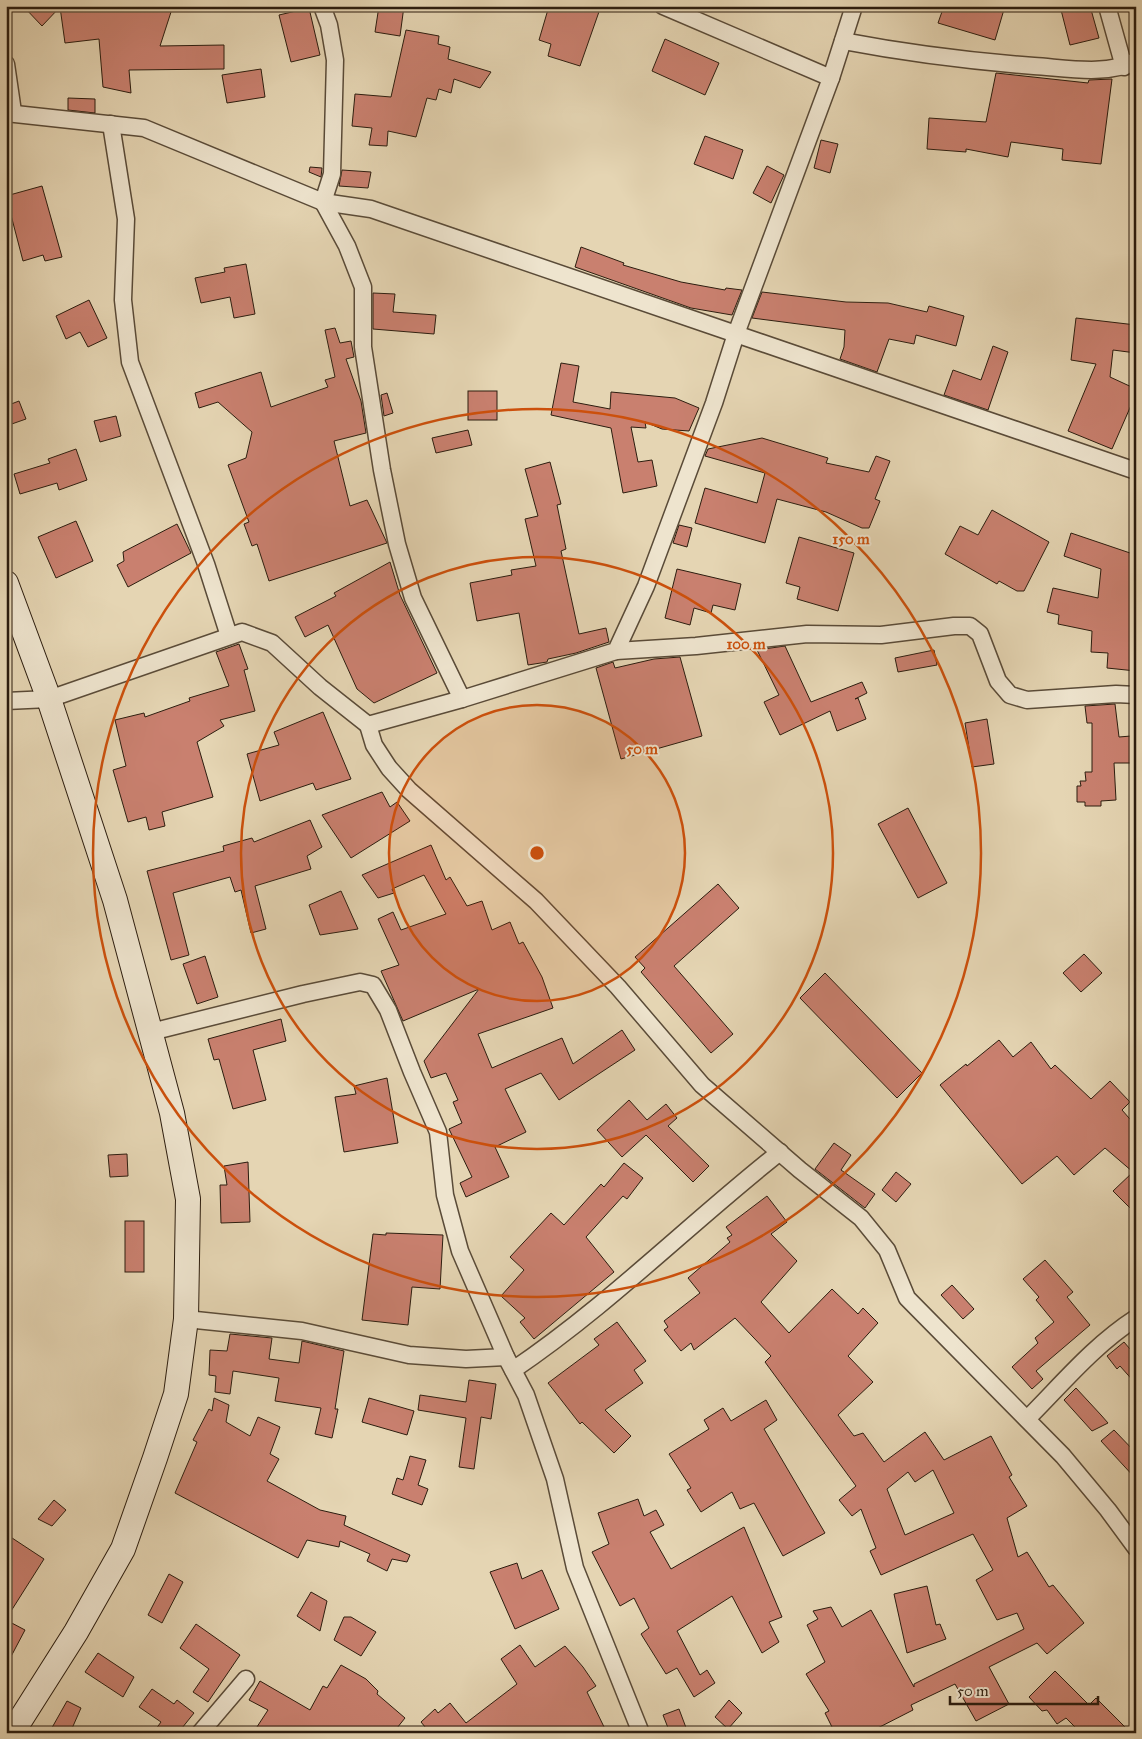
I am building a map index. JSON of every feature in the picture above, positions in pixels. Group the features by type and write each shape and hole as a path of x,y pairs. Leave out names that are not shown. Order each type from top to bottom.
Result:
{"main road":[{"path":"6,583 50,699 115,900 172,1113 188,1199 186,1319 176,1394 123,1549 76,1632 12,1733"}],"street":[{"path":"322,6 329,25 335,60 332,174 322,202 347,246 363,287 363,347 371,409 397,544 413,598 462,699"},
{"path":"662,6 831,78"},
{"path":"616,651 646,586 714,403 736,334 831,78 854,6"},
{"path":"843,41 903,52 1005,64 1086,70 1130,64 1107,6"},
{"path":"6,64 10,112 144,128 322,202 371,209 1136,471"},
{"path":"111,124 126,219 123,300 130,362 206,564 229,636"},
{"path":"368,725 462,699 616,651 696,646 807,634 881,635 954,626 970,626 980,634 998,681 1010,695 1027,700 1116,694 1136,695"},
{"path":"6,701 50,699 242,632 272,643 320,687 368,725 374,744 390,768 409,790 536,901 618,987 702,1085 860,1218 887,1250 907,1298 1069,1463 1136,1548"},
{"path":"151,1032 303,994 360,982 373,985 388,1010 438,1132 445,1195 460,1251 509,1363 526,1395 555,1479 575,1568 641,1733"},
{"path":"186,1319 302,1330 409,1354 509,1363 557,1340 723,1197 780,1152"},
{"path":"1027,1419 1117,1330 1136,1318"},
{"path":"200,1733 246,1679"}],"building":[{"path":"23,6 110,6 145,11 147,6 154,6 171,12 160,46 224,45 224,69 129,70 131,93 103,87 99,39 65,43 60,7 42,26"},
{"path":"379,6 404,6 400,36 375,32"},
{"path":"549,6 601,6 580,66 548,56 551,44 539,40"},
{"path":"944,6 1005,6 995,40 938,23"},
{"path":"1060,6 1090,6 1099,38 1070,45"},
{"path":"309,8 320,55 291,62 279,15"},
{"path":"406,30 439,36 438,44 450,47 448,59 491,72 480,88 454,79 451,93 439,89 436,100 427,98 416,137 388,131 387,146 369,145 372,128 352,126 355,94 391,97"},
{"path":"665,39 719,63 705,95 652,71"},
{"path":"261,69 265,97 227,103 222,75"},
{"path":"996,73 1088,83 1089,80 1112,79 1101,164 1062,160 1063,149 1011,142 1008,157 966,149 966,152 927,149 929,118 986,122"},
{"path":"68,98 95,99 95,113 68,110"},
{"path":"705,136 743,150 733,179 694,164"},
{"path":"821,140 838,144 830,173 814,168"},
{"path":"767,166 784,175 771,203 753,193"},
{"path":"310,167 322,168 321,177 309,172"},
{"path":"342,170 371,172 368,188 339,186"},
{"path":"42,186 62,257 45,261 43,255 23,261 6,196"},
{"path":"581,247 624,263 623,265 681,282 725,290 726,288 742,290 732,315 691,308 575,267"},
{"path":"246,264 255,314 234,318 230,297 201,303 195,278 225,272 224,268"},
{"path":"762,292 846,302 888,303 927,312 929,306 964,316 956,346 916,335 914,344 889,339 877,372 840,359 844,347 845,330 752,318"},
{"path":"373,293 395,294 393,312 436,315 434,334 373,329"},
{"path":"89,300 107,338 88,347 80,332 66,339 56,316"},
{"path":"1076,318 1136,325 1136,353 1113,350 1110,377 1136,389 1136,394 1112,449 1068,431 1096,364 1071,360"},
{"path":"335,328 340,343 351,341 354,357 346,359 361,401 366,433 334,441 350,506 367,500 387,543 269,581 257,544 252,546 244,524 249,522 228,465 246,458 252,432 218,402 199,408 195,393 261,372 271,407 328,387 325,380 335,377 325,330"},
{"path":"993,346 1008,352 988,410 944,395 953,370 981,380"},
{"path":"561,363 579,366 573,402 610,409 611,392 675,398 699,408 689,431 662,429 645,422 646,428 631,427 638,462 652,460 657,486 623,493 611,428 551,415"},
{"path":"468,391 497,391 497,420 468,420"},
{"path":"387,393 393,413 384,416 381,395"},
{"path":"19,401 26,419 6,426 6,406"},
{"path":"116,416 121,436 100,442 94,421"},
{"path":"468,430 472,445 436,453 432,438"},
{"path":"762,438 828,458 826,463 869,472 876,456 890,461 875,499 880,501 869,528 862,528 826,512 777,499 765,543 695,523 705,488 757,503 765,473 705,456 708,449"},
{"path":"76,449 87,480 59,490 57,483 20,494 14,474 50,463 48,459"},
{"path":"550,462 561,504 557,505 566,549 561,551 579,634 606,628 609,642 576,653 548,659 547,662 528,665 519,613 477,621 470,583 512,575 511,570 536,566 525,519 538,516 525,469"},
{"path":"992,510 1049,542 1024,591 1017,591 999,581 997,584 945,554 960,526 978,535"},
{"path":"76,521 93,561 56,578 38,537"},
{"path":"177,524 191,553 128,587 117,565 124,561 123,552"},
{"path":"679,525 692,528 687,547 673,543"},
{"path":"1071,533 1136,555 1136,671 1107,668 1108,653 1091,652 1092,631 1058,624 1059,615 1047,612 1053,588 1098,598 1101,569 1064,556"},
{"path":"799,537 854,553 838,611 797,599 800,587 786,583"},
{"path":"390,562 400,595 437,673 374,703 357,689 328,625 305,637 295,617 336,596 334,593"},
{"path":"677,569 741,584 735,610 713,605 711,613 694,608 690,625 665,618"},
{"path":"239,644 248,669 244,670 255,711 220,720 224,726 197,742 213,797 162,812 165,826 149,830 146,817 128,822 113,770 126,766 115,720 144,713 145,717 190,701 189,698 229,686 216,652"},
{"path":"785,646 811,702 862,682 867,693 855,699 858,698 866,719 837,731 830,711 780,735 764,702 779,695 757,650"},
{"path":"934,650 937,665 898,672 895,658"},
{"path":"680,657 702,736 621,759 596,668 613,662 615,668 654,659"},
{"path":"1115,704 1119,737 1131,736 1131,763 1114,763 1116,800 1101,801 1101,806 1085,806 1085,802 1077,802 1077,786 1081,786 1080,781 1086,781 1085,772 1092,772 1092,723 1087,723 1085,706"},
{"path":"323,712 351,779 316,790 313,783 260,801 247,754 279,745 274,732"},
{"path":"987,719 994,764 972,767 965,723"},
{"path":"382,792 390,807 397,802 410,821 351,858 322,815"},
{"path":"908,808 947,883 918,898 878,824"},
{"path":"310,820 322,847 307,856 311,869 255,886 266,929 251,933 241,890 235,892 230,877 173,893 189,955 171,960 147,871 224,851 223,846 252,838 254,842"},
{"path":"431,845 446,880 450,877 467,906 482,901 492,930 510,922 519,944 523,942 542,977 553,1008 478,1034 492,1068 562,1038 573,1064 622,1030 635,1050 559,1100 541,1073 505,1089 526,1132 495,1147 509,1177 466,1197 460,1183 472,1177 449,1129 462,1123 453,1102 458,1100 446,1073 431,1078 424,1061 479,989 403,1021 381,971 399,965 378,919 393,912 401,930 446,914 424,875 392,889 394,893 378,898 362,875"},
{"path":"718,884 739,908 674,966 733,1034 711,1053 641,972 645,968 635,957"},
{"path":"341,891 358,929 320,935 309,905"},
{"path":"1084,954 1102,973 1081,992 1063,973"},
{"path":"205,956 218,997 197,1004 183,964"},
{"path":"825,973 922,1073 897,1098 800,998"},
{"path":"281,1019 286,1041 253,1050 266,1100 233,1109 219,1059 214,1060 208,1039"},
{"path":"999,1040 1013,1057 1031,1042 1051,1069 1055,1065 1091,1099 1110,1081 1130,1102 1122,1110 1136,1126 1136,1214 1113,1191 1133,1172 1105,1148 1074,1175 1057,1156 1022,1184 940,1085"},
{"path":"387,1078 398,1143 344,1152 335,1097 356,1094 354,1086"},
{"path":"629,1100 647,1120 666,1104 677,1118 668,1126 709,1166 693,1182 646,1135 622,1157 597,1130"},
{"path":"834,1143 851,1155 841,1170 875,1194 865,1208 815,1169"},
{"path":"127,1154 128,1176 110,1177 108,1155"},
{"path":"248,1162 250,1222 221,1223 220,1185 227,1185 224,1166"},
{"path":"624,1163 643,1178 627,1199 623,1196 586,1237 614,1272 534,1339 520,1322 525,1318 501,1296 524,1270 510,1257 551,1213 564,1225 601,1184 604,1187"},
{"path":"896,1172 911,1184 896,1202 882,1190"},
{"path":"767,1196 787,1222 771,1234 797,1261 761,1302 789,1333 832,1289 858,1314 863,1308 878,1323 848,1356 873,1382 838,1415 854,1436 863,1433 884,1462 925,1432 944,1460 991,1436 1012,1475 1009,1477 1027,1506 1007,1518 1018,1557 1027,1552 1049,1587 1053,1585 1084,1623 1047,1654 1037,1643 989,1667 1009,1704 976,1721 955,1684 911,1705 913,1710 868,1733 835,1733 825,1713 829,1711 806,1674 825,1662 807,1625 818,1619 813,1611 831,1607 842,1627 871,1610 914,1687 914,1684 1024,1629 1017,1613 997,1620 976,1580 993,1570 973,1534 881,1575 870,1551 876,1548 861,1509 852,1516 839,1500 856,1486 765,1362 771,1356 735,1318 694,1350 691,1343 681,1351 664,1330 668,1327 664,1321 700,1293 688,1278 730,1242 727,1238 732,1235 726,1227","holes":["933,1470 954,1513 905,1535 887,1489 908,1472 915,1482"]},
{"path":"125,1221 144,1221 144,1272 125,1272"},
{"path":"386,1233 443,1235 440,1289 412,1287 408,1325 362,1320 373,1234 386,1235"},
{"path":"1045,1260 1073,1292 1067,1297 1090,1325 1036,1371 1043,1379 1032,1389 1012,1367 1038,1343 1035,1338 1054,1322 1036,1300 1039,1297 1023,1279"},
{"path":"952,1285 974,1309 963,1319 941,1295"},
{"path":"617,1322 646,1361 634,1370 643,1383 605,1410 631,1436 614,1453 582,1422 580,1424 548,1383 599,1345 594,1339"},
{"path":"230,1334 272,1338 269,1359 299,1363 302,1341 344,1351 335,1409 338,1409 332,1438 315,1434 321,1408 275,1401 279,1378 233,1371 230,1394 215,1392 216,1376 209,1375 210,1350 227,1351"},
{"path":"1124,1342 1136,1356 1136,1384 1120,1366 1117,1369 1107,1356"},
{"path":"469,1380 496,1384 491,1419 481,1417 474,1469 459,1467 466,1418 418,1410 420,1395 466,1402"},
{"path":"1076,1388 1108,1423 1092,1431 1064,1400"},
{"path":"214,1398 229,1405 226,1422 250,1436 258,1417 280,1427 270,1454 279,1459 267,1481 320,1510 346,1516 344,1525 410,1555 407,1562 392,1559 387,1571 367,1561 370,1554 340,1541 339,1547 307,1540 298,1558 175,1493 197,1442 193,1440 209,1409 212,1411"},
{"path":"369,1398 414,1411 407,1435 362,1422"},
{"path":"766,1400 777,1420 764,1429 825,1533 783,1556 754,1503 740,1509 732,1492 701,1512 687,1490 691,1488 669,1454 709,1429 704,1420 723,1408 731,1421"},
{"path":"1114,1430 1136,1453 1136,1479 1101,1441"},
{"path":"410,1456 426,1460 418,1485 428,1489 422,1505 392,1494 397,1478 403,1480"},
{"path":"638,1499 644,1516 656,1510 664,1525 650,1532 671,1569 744,1527 782,1617 769,1622 779,1642 762,1653 732,1596 677,1631 700,1675 707,1670 715,1683 694,1697 677,1668 666,1674 641,1634 649,1628 634,1598 620,1606 592,1552 609,1544 598,1513"},
{"path":"54,1500 66,1510 52,1526 38,1519"},
{"path":"6,1534 44,1559 6,1619"},
{"path":"517,1563 522,1579 542,1570 559,1609 515,1629 490,1572"},
{"path":"169,1574 183,1582 162,1623 148,1615"},
{"path":"927,1586 936,1625 940,1624 946,1639 907,1653 894,1594"},
{"path":"311,1592 327,1601 320,1631 297,1616"},
{"path":"344,1617 351,1617 376,1632 361,1656 334,1640"},
{"path":"6,1620 25,1630 6,1666"},
{"path":"196,1624 240,1655 208,1702 193,1692 209,1669 180,1648"},
{"path":"520,1645 535,1667 565,1646 596,1686 587,1692 607,1733 430,1733 421,1722 435,1709 438,1713 450,1703 466,1723 517,1684 501,1659"},
{"path":"98,1653 134,1677 123,1697 85,1672"},
{"path":"341,1665 366,1679 378,1691 377,1694 405,1718 393,1733 253,1733 268,1710 249,1700 260,1681 310,1710 323,1686 327,1688"},
{"path":"1055,1671 1089,1705 1096,1698 1131,1733 1081,1733 1066,1718 1057,1724 1047,1710 1042,1711 1029,1697"},
{"path":"152,1689 174,1704 177,1700 194,1713 178,1733 153,1733 161,1722 139,1707"},
{"path":"729,1700 742,1713 728,1729 715,1717"},
{"path":"67,1701 81,1708 70,1733 49,1733"},
{"path":"679,1709 688,1733 670,1733 663,1715"}]}
